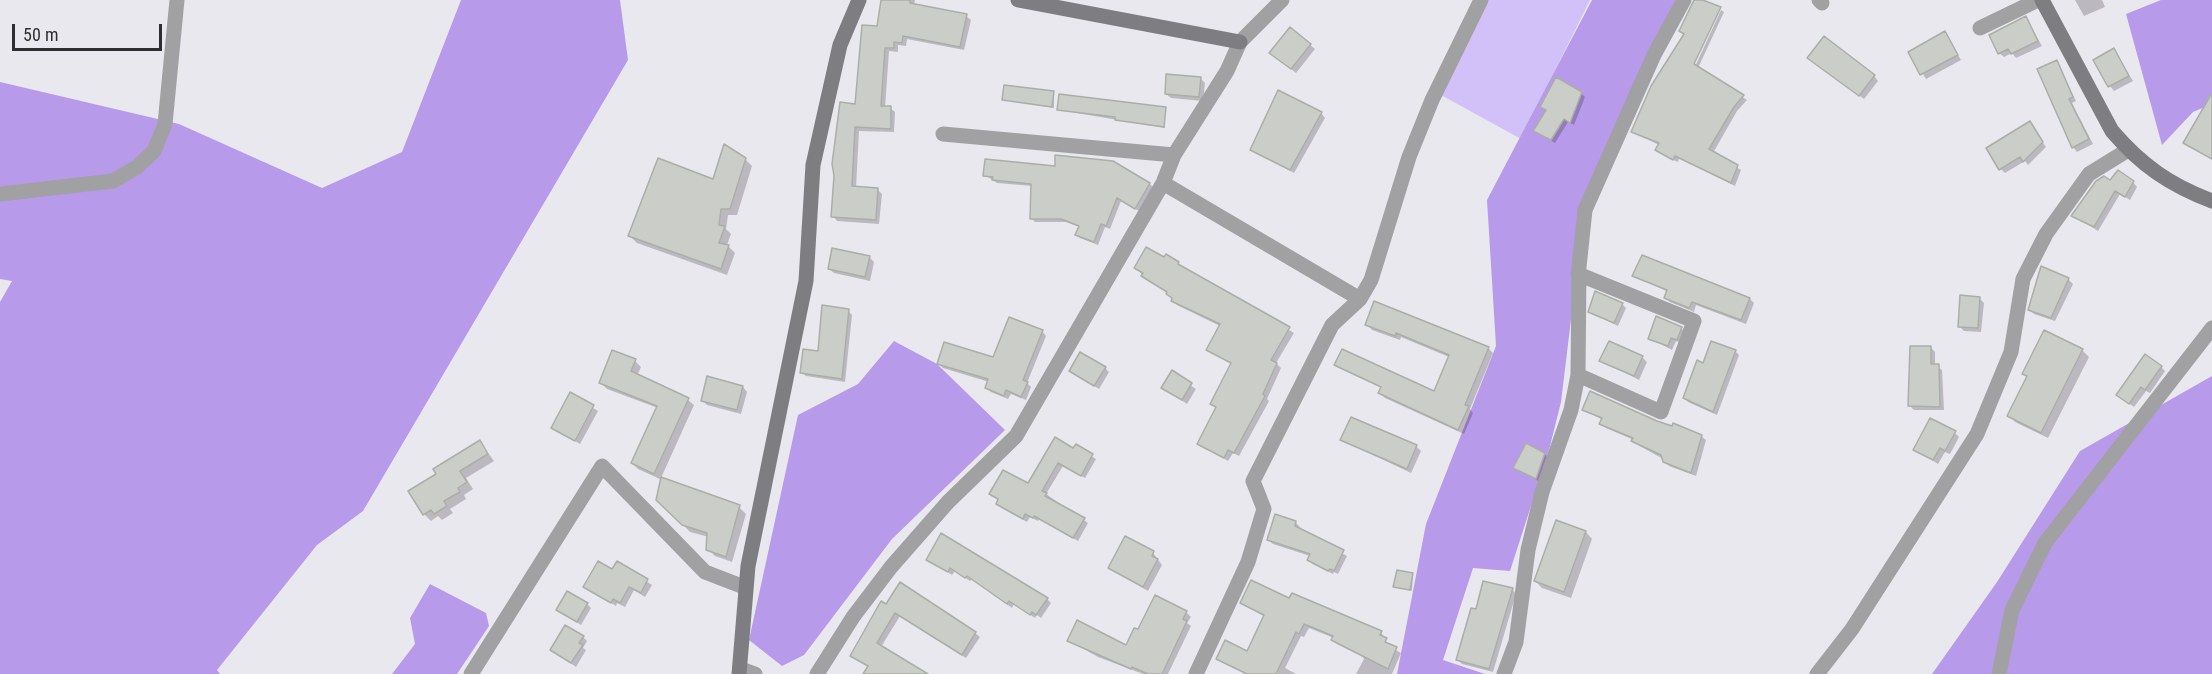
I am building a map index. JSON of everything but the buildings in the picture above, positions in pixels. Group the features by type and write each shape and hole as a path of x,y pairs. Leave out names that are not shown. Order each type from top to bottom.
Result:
{"street":[{"path":"0,194 113,181 137,167 154,151 165,124 177,0"},
{"path":"745,672 744,587 755,521 807,281 813,165 840,45 860,0"},
{"path":"1018,0 1240,42"},
{"path":"818,674 853,617 891,567 948,502 1016,436 1163,183 1174,155 1227,71 1240,42 1282,0"},
{"path":"1196,674 1248,562 1264,509 1253,481 1332,325 1360,299 1371,280 1409,157 1432,100 1481,0"},
{"path":"1504,674 1516,642 1531,538 1542,492 1571,410 1578,375 1578,274 1585,210 1653,55 1684,0"},
{"path":"1980,28 2040,0 2112,131 2128,150 2176,187 2212,201"},
{"path":"943,134 1174,155"},
{"path":"1817,674 1852,629 1977,434 2011,352 2023,279 2046,234 2089,174 2128,150"},
{"path":"1163,183 1360,299"},
{"path":"1578,274 1694,321 1661,412 1578,375"},
{"path":"1999,674 2013,610 2045,543 2212,328"},
{"path":"471,674 602,466 705,572 733,585 744,587"}],"shaded area":[{"path":"461,0 620,0 628,60 363,511 317,545 217,670 220,674 0,674 0,302 12,281 0,279 0,82 179,124 322,188 402,152"},
{"path":"1488,0 1590,0 1521,139 1441,95"},
{"path":"1592,0 1676,0 1581,237 1561,402 1549,450 1510,571 1473,568 1443,660 1485,674 1397,674 1426,524 1496,346 1487,200"},
{"path":"2161,0 2212,0 2212,104 2193,112 2162,145 2126,14"},
{"path":"894,341 937,364 1005,430 892,539 804,655 782,666 749,640 798,415 858,384"},
{"path":"2212,376 2212,674 1932,674 1997,582 2080,451"},
{"path":"430,584 486,613 489,626 457,674 392,674 415,644 410,618"}]}
